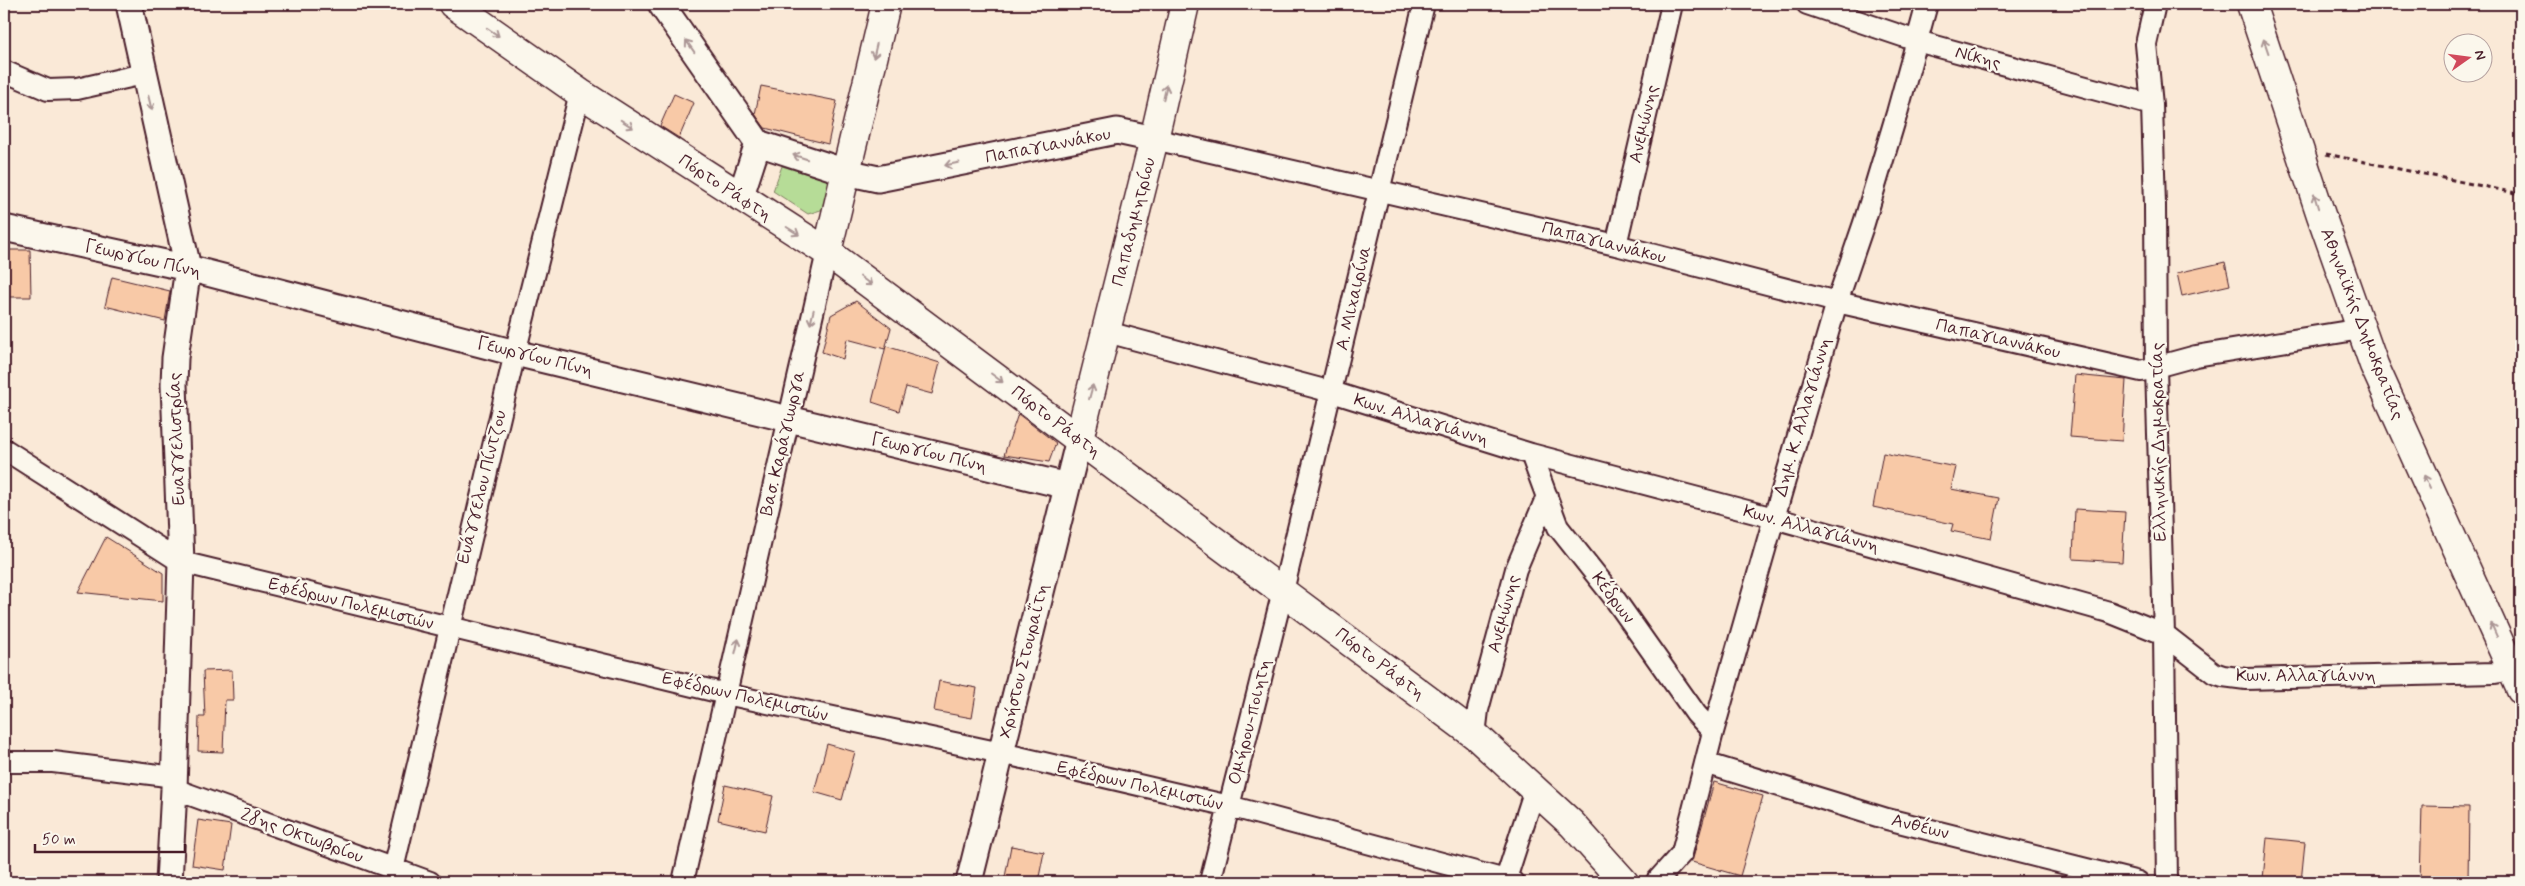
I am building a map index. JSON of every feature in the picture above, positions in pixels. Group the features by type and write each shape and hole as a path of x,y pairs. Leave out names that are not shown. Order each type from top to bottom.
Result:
{"main road":[{"name":"Πόρτο Ράφτη","path":"454,4 580,93 740,198 827,252 1284,591 1475,735 1572,824 1624,882"},
{"name":"Βασ. Καράγιωργα","path":"827,252 886,4"},
{"name":"Παπαδημητρίου","path":"1079,439 1107,332 1185,4"},
{"name":"Αθηναϊκής Δημοκρατίας","path":"2251,4 2300,149 2320,215 2378,374 2517,680"}],"street":[{"name":"Ευαγγελιστρίας","path":"129,4 143,74 188,268 175,358 174,385 181,562 169,882"},
{"path":"661,4 758,143 740,198"},
{"name":"Α. Μιχαιρίνα","path":"1284,591 1424,4"},
{"name":"Ανεμώνης","path":"1616,245 1672,4"},
{"name":"Νίκης","path":"1806,4 1917,41 2152,105"},
{"name":"Δημ. Κ. Αλλαγιάννη","path":"1656,882 1682,853 1713,732 1774,518 1837,302 1864,223 1927,4"},
{"name":"Ελληνικής Δημοκρατίας","path":"2155,4 2146,44 2152,105 2155,206 2156,368 2164,634 2167,882"},
{"path":"4,71 48,90 77,89 143,74"},
{"name":"Ευάγγελου Πίντζου","path":"391,876 448,628 580,93"},
{"name":"Παπαγιαννάκου","path":"758,143 846,172 878,179 1117,132 1380,190 1616,245 1837,302 2141,371 2196,356 2361,329"},
{"name":"Γεωργίου Πίνη","path":"4,228 188,268 515,353 1067,486"},
{"name":"Βασ. Καράγιωργα","path":"683,882 827,252"},
{"name":"Κων. Αλλαγιάννη","path":"1107,332 1332,392 1531,454 1774,518 2109,612 2164,634 2214,673 2223,676 2246,679 2495,673 2517,680"},
{"name":"Χρήστου Στουραΐτη","path":"969,882 1079,439"},
{"name":"Εφέδρων Πολεμιστών","path":"4,449 181,562 726,694 1001,753 1229,806 1508,881"},
{"name":"Κέδρων","path":"1531,454 1558,527 1612,595 1696,714 1713,732"},
{"name":"Ανεμώνης","path":"1475,735 1478,710 1516,569 1547,496"},
{"name":"Ομήρου-ποιητη","path":"1210,882 1284,591"},
{"name":"28ης Οκτωβρίου","path":"4,762 53,762 174,783 391,876 430,882"},
{"name":"Ανθέων","path":"1705,763 1887,819 2138,882"},
{"path":"1508,881 1535,789"}],"path":[{"path":"2300,149 2521,194"}],"green space":[{"path":"782,166 834,182 827,208 808,214 773,191"}],"building":[{"path":"761,86 837,101 828,144 765,128 755,114"},
{"path":"674,94 694,103 679,138 660,126"},
{"path":"4,250 30,250 31,297 4,297"},
{"path":"2225,262 2230,285 2182,296 2177,273"},
{"path":"112,277 170,291 165,321 105,306"},
{"path":"856,301 891,328 885,349 847,339 843,359 822,352 831,315"},
{"path":"886,346 940,363 932,394 906,387 899,411 872,402"},
{"path":"2075,375 2126,380 2122,441 2070,437"},
{"path":"1018,414 1056,443 1049,462 1004,455"},
{"path":"1883,453 1956,467 1951,489 1999,498 1991,539 1951,531 1953,524 1873,507"},
{"path":"2075,509 2125,512 2122,562 2073,559"},
{"path":"106,537 163,573 163,601 78,592"},
{"path":"232,670 233,700 225,700 223,752 198,751 199,717 205,717 203,671"},
{"path":"939,681 977,688 972,718 934,711"},
{"path":"827,744 855,752 842,800 814,792"},
{"path":"1714,782 1763,796 1740,876 1692,862"},
{"path":"725,785 773,796 765,831 718,820"},
{"path":"2422,806 2469,807 2468,882 2420,882"},
{"path":"198,820 231,825 225,870 192,865"},
{"path":"2267,838 2305,842 2301,882 2263,879"},
{"path":"1011,846 1044,852 1038,882 1004,882"}]}
